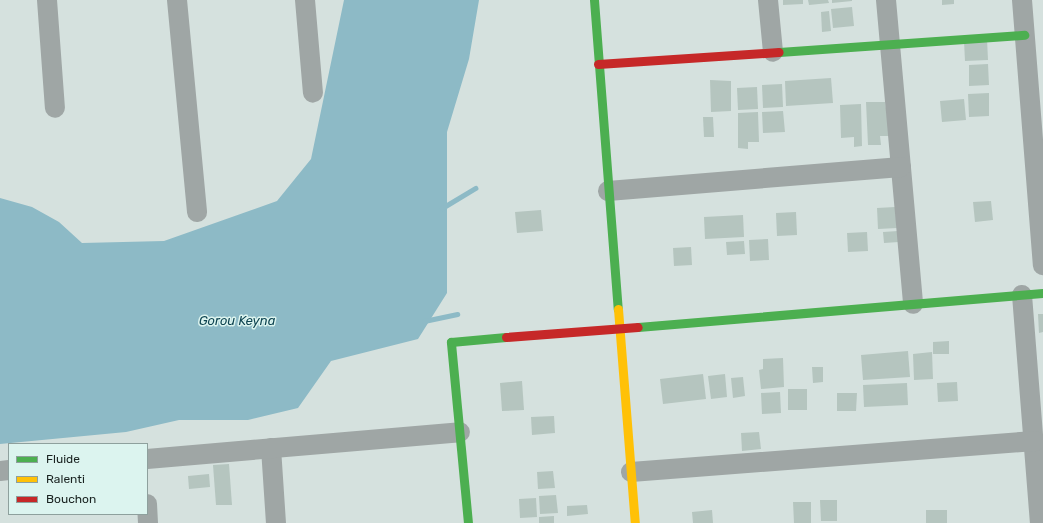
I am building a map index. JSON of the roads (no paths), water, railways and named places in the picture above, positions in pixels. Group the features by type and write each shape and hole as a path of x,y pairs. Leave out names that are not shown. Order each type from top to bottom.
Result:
{"street":[{"path":"47,0 55,108"},
{"path":"177,0 197,212"},
{"path":"305,0 313,93"},
{"path":"594,0 635,523"},
{"path":"768,0 773,52"},
{"path":"886,0 913,304"},
{"path":"1022,0 1043,265"},
{"path":"598,64 1024,35"},
{"path":"608,191 901,167"},
{"path":"468,523 452,342 1043,293"},
{"path":"1022,295 1035,441 1040,523"},
{"path":"148,458 460,432"},
{"path":"631,472 1035,441"},
{"path":"271,448 276,523"}],"water":[{"name":"Gorou Keyna","path":"344,0 479,0 469,59 447,132 447,293 418,339 331,361 298,408 248,420 179,420 126,432 0,444 0,198 32,207 59,222 82,243 164,241 277,201 311,159"}],"waterway":[{"path":"442,208 475,188"},
{"path":"424,321 457,314"}]}
